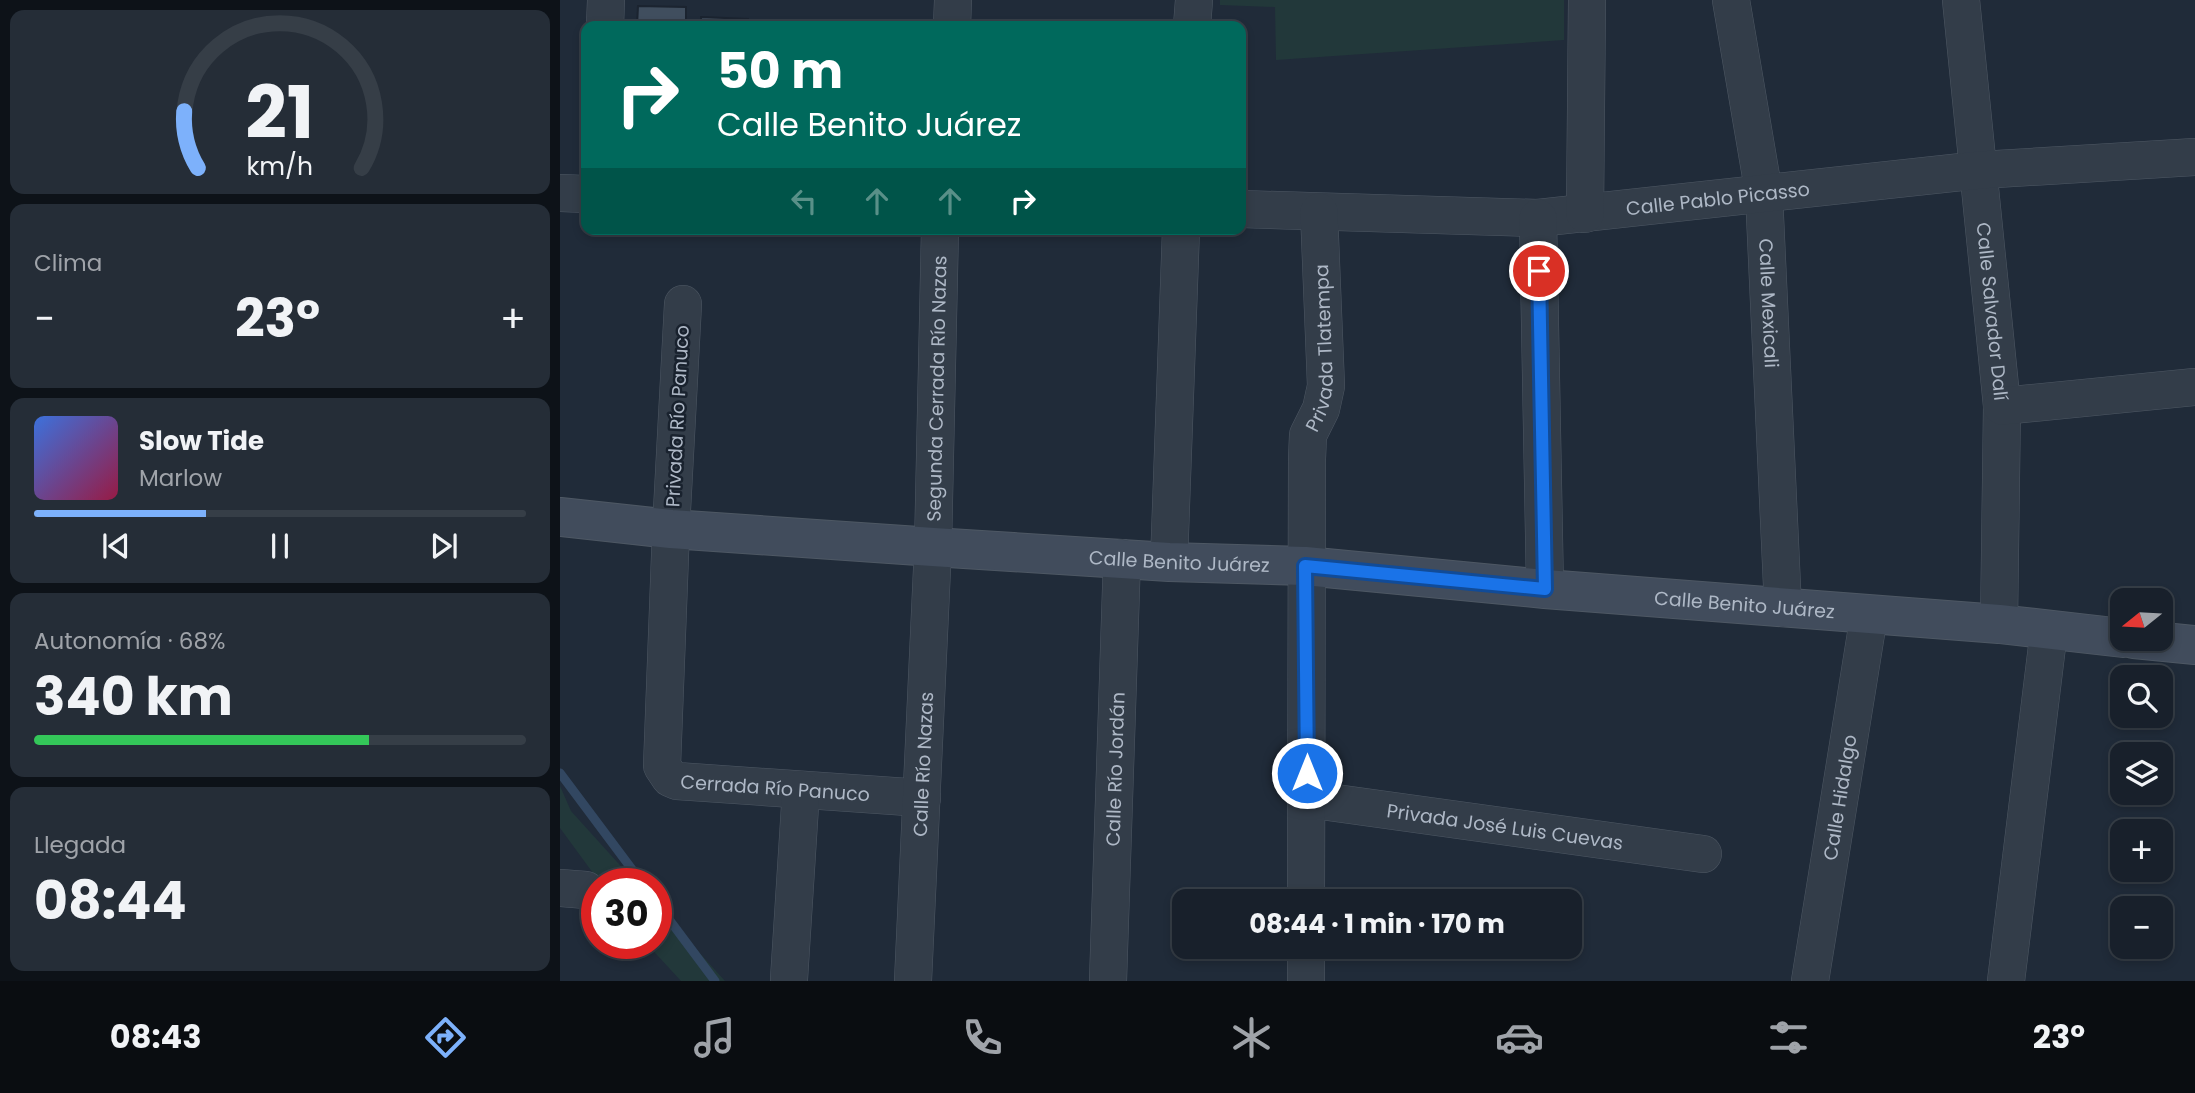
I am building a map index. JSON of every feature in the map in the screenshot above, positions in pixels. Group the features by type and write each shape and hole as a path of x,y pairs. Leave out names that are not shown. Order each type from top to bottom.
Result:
{"street":[{"path":"605,21 606,0"},
{"path":"952,21 953,0"},
{"path":"1192,21 1194,0"},
{"path":"1585,214 1587,0"},
{"name":"Calle Mexicali","path":"1731,0 1764,194 1783,608"},
{"name":"Calle Salvador Dalí","path":"1961,0 2002,406 1999,624"},
{"name":"Calle Pablo Picasso","path":"1246,209 1538,218 1980,170 2195,157"},
{"path":"560,193 581,194"},
{"name":"Privada Tlatempa","path":"1306,889 1305,566 1308,435 1321,409 1326,387 1319,212"},
{"path":"1538,218 1545,589"},
{"name":"Segunda Cerrada Río Nazas","path":"933,547 940,235"},
{"path":"1169,562 1181,235"},
{"name":"Privada Río Panuco","path":"671,529 683,304"},
{"path":"2002,406 2195,387"},
{"name":"Calle Benito Juárez","path":"560,517 671,529 933,547 1169,562 1305,566 1545,589 1999,624 2110,637"},
{"name":"Cerrada Río Panuco","path":"671,529 661,755 662,766 666,772 677,781 922,798"},
{"name":"Calle Río Nazas","path":"913,981 933,547"},
{"name":"Calle Río Jordán","path":"1108,981 1122,558"},
{"name":"Calle Hidalgo","path":"1810,981 1869,615"},
{"path":"2006,981 2049,630"},
{"path":"2174,643 2195,645"},
{"path":"789,979 801,790"},
{"name":"Privada José Luis Cuevas","path":"1307,799 1703,855"},
{"path":"1306,959 1306,981"}],"green space":[{"path":"1220,0 1564,0 1564,40 1276,60 1275,7 1220,5"},
{"path":"560,786 571,811 623,868 589,868 560,828"},
{"path":"672,922 725,981 681,981 661,959 672,959"}],"building":[{"path":"638,6 686,7 686,21 637,21"},
{"path":"701,17 748,19 748,21 701,21"}],"waterway":[{"path":"560,773 631,868"},
{"path":"672,923 715,981"}],"route":[{"path":"1307,773 1305,566 1545,589 1539,271"}]}
